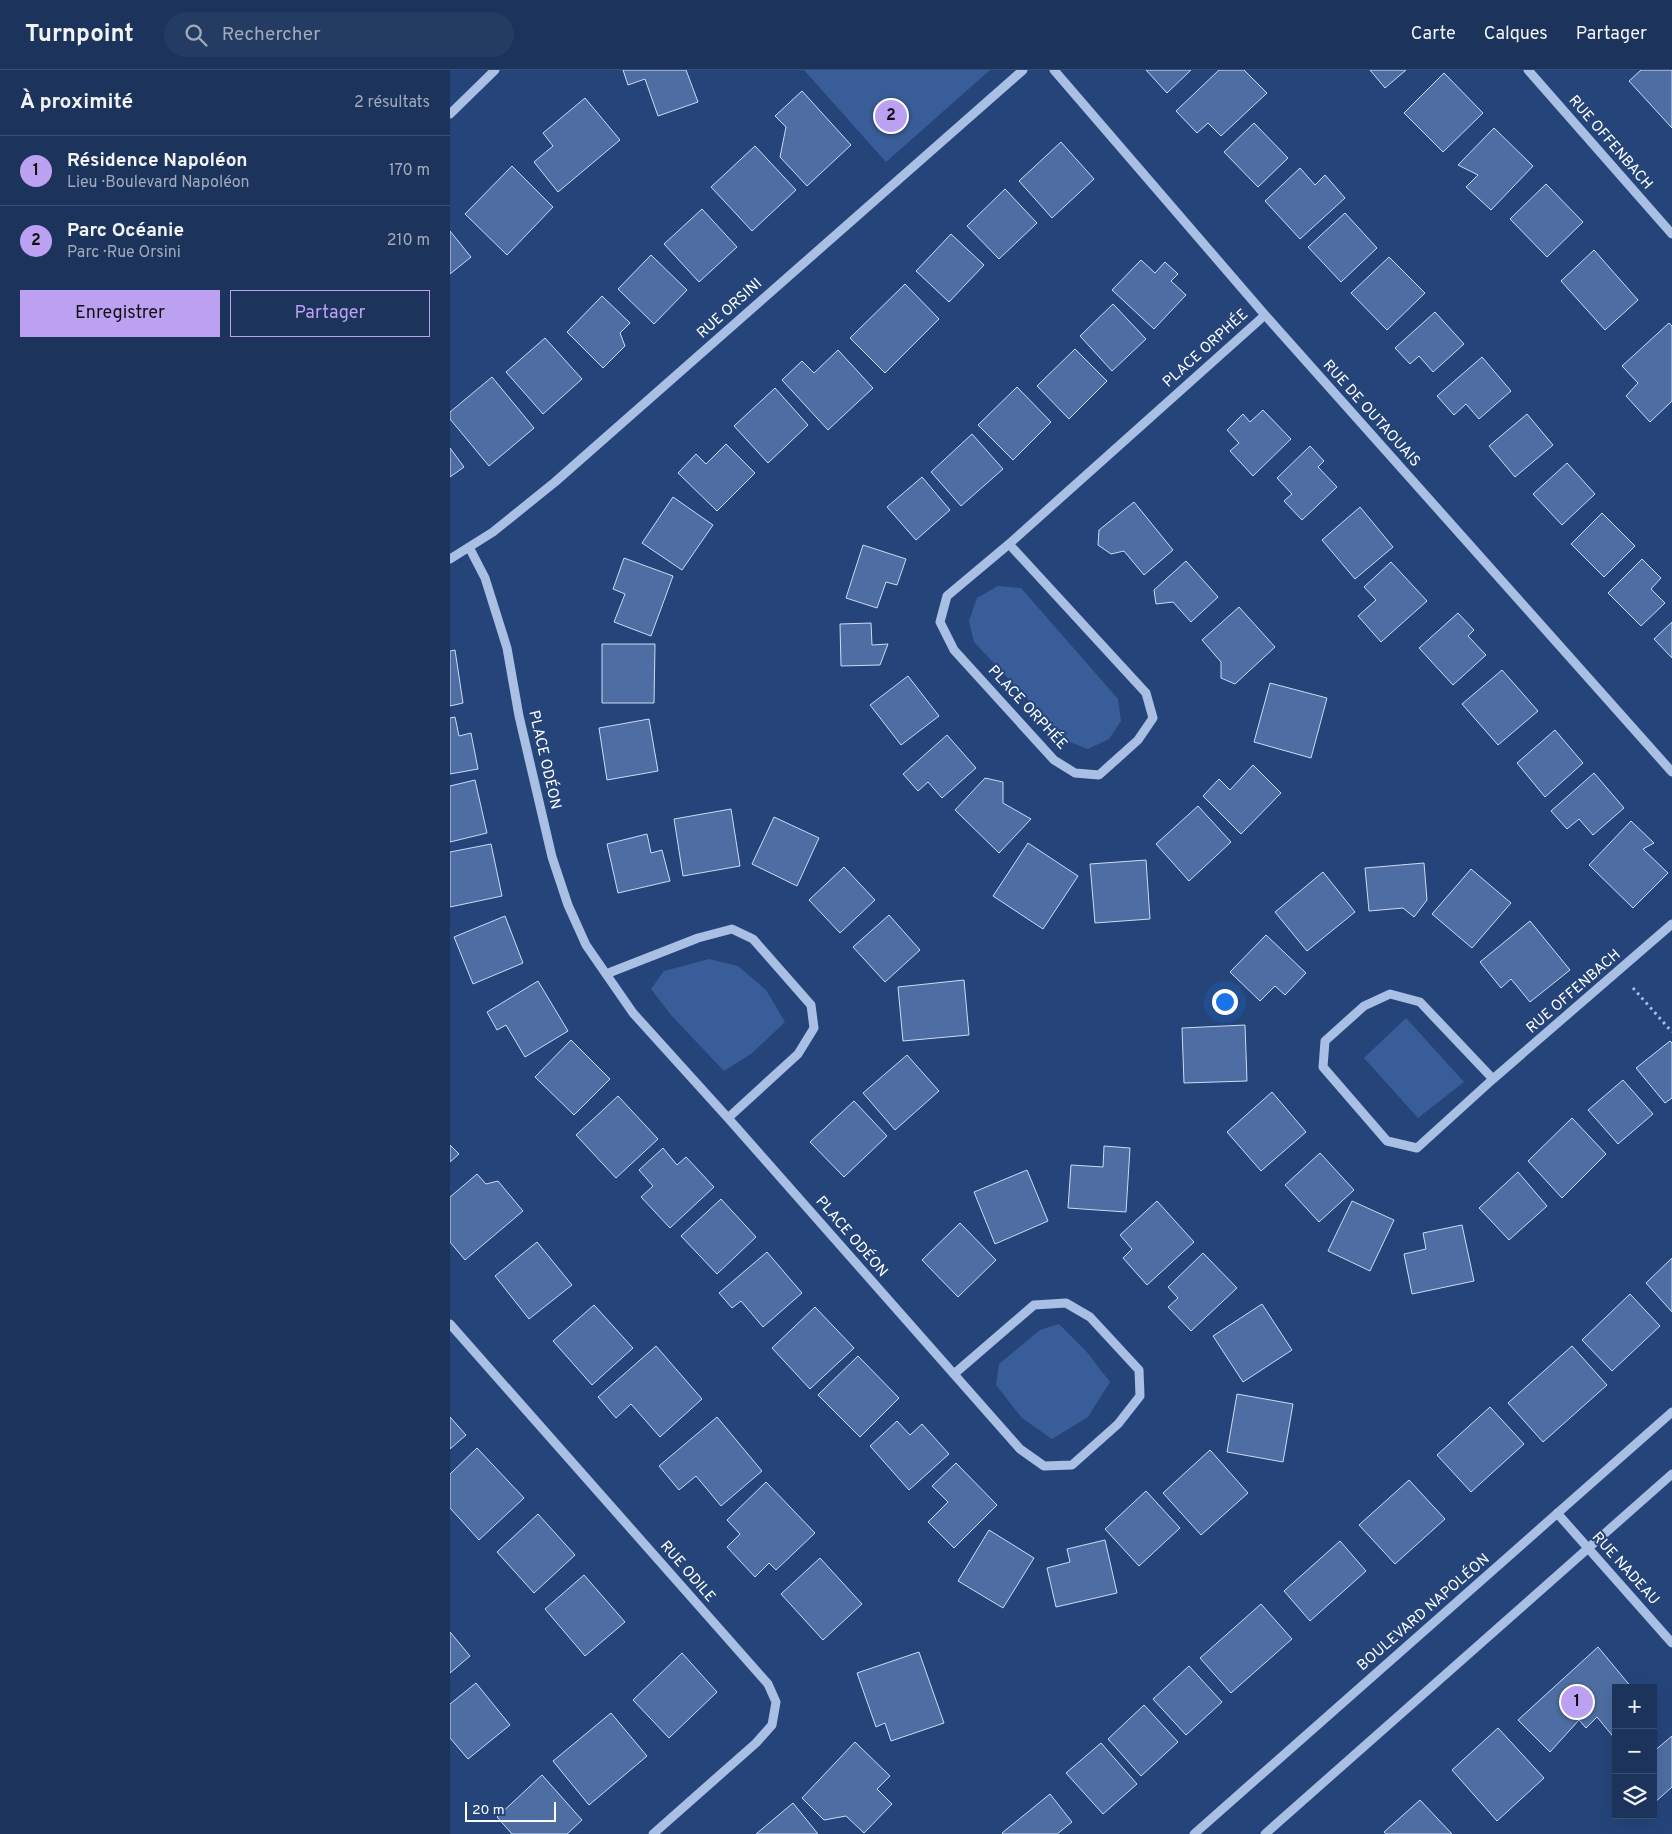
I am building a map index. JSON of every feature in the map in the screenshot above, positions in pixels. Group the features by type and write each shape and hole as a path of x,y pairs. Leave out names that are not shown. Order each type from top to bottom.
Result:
{"street":[{"path":"450,114 495,70"},
{"name":"RUE ORSINI","path":"450,559 511,518 555,482 1023,70"},
{"name":"RUE DE OUTAOUAIS","path":"1054,70 1264,315 1672,772"},
{"name":"RUE OFFENBACH","path":"1528,70 1672,234"},
{"name":"PLACE ORPHÉE","path":"1009,544 1146,693 1153,718 1138,740 1099,775 1075,773 1054,760 954,650 940,622 947,596 1009,544 1264,315"},
{"name":"PLACE ODÉON","path":"469,547 486,578 507,648 519,716 552,858 568,905 586,945 633,1013 728,1118 1020,1450 1044,1466 1072,1465 1118,1424 1140,1396 1139,1370 1090,1317 1066,1303 1034,1305 954,1374"},
{"name":"RUE OFFENBACH","path":"1493,1079 1420,1002 1390,994 1364,1006 1326,1041 1323,1067 1387,1141 1417,1148 1493,1079 1672,924"},
{"path":"606,974 698,938 732,929 753,939 811,1004 814,1028 798,1054 728,1118"},
{"name":"RUE ODILE","path":"450,1324 768,1684 776,1702 772,1725 756,1744 652,1834"},
{"name":"BOULEVARD NAPOLÉON","path":"1194,1834 1672,1412"},
{"path":"1264,1834 1672,1474"},
{"name":"RUE NADEAU","path":"1557,1514 1672,1643"}],"path":[{"path":"1633,988 1672,1032"}],"shaded area":[{"path":"804,70 990,70 886,162"},
{"path":"998,586 1021,588 1118,699 1121,721 1109,739 1088,749 1067,741 974,642 969,621 977,598"},
{"path":"709,959 738,966 766,990 785,1022 751,1054 724,1071 671,1015 651,989 664,971"},
{"path":"1406,1018 1464,1082 1418,1118 1364,1058"},
{"path":"1059,1324 1086,1351 1110,1382 1088,1417 1052,1439 1022,1418 996,1385 999,1364 1040,1330"}],"building":[{"path":"623,70 686,70 698,102 658,116 645,79 628,85"},
{"path":"1146,70 1191,70 1167,93"},
{"path":"1219,70 1244,70 1267,93 1221,136 1208,123 1197,133 1176,111"},
{"path":"1370,70 1406,70 1385,88"},
{"path":"1641,70 1672,70 1672,128 1629,81"},
{"path":"1444,73 1483,113 1443,152 1404,113"},
{"path":"802,91 851,145 807,186 780,157 786,127 775,116"},
{"path":"585,98 620,140 558,192 534,162 553,146 543,133"},
{"path":"1254,123 1288,158 1258,187 1224,152"},
{"path":"1494,128 1533,166 1491,210 1466,187 1478,175 1458,165"},
{"path":"1061,142 1094,179 1052,218 1019,181"},
{"path":"755,146 796,190 752,231 711,187"},
{"path":"512,166 553,207 507,255 465,214"},
{"path":"1300,168 1315,185 1325,175 1345,198 1300,239 1265,201"},
{"path":"1546,184 1583,222 1547,257 1510,219"},
{"path":"1005,189 1037,223 999,259 967,226"},
{"path":"702,209 737,247 699,282 664,244"},
{"path":"1345,213 1377,248 1341,282 1308,247"},
{"path":"450,231 471,257 450,274"},
{"path":"951,234 984,265 949,302 916,271"},
{"path":"1594,250 1638,300 1605,330 1561,281"},
{"path":"651,255 687,290 654,324 618,289"},
{"path":"1389,257 1425,293 1387,330 1351,293"},
{"path":"1141,260 1155,273 1165,262 1178,274 1171,281 1186,295 1154,329 1112,290"},
{"path":"905,284 939,319 885,373 850,338"},
{"path":"602,296 630,323 620,333 625,346 603,368 567,332"},
{"path":"1113,304 1146,339 1112,371 1080,336"},
{"path":"1435,312 1464,344 1433,372 1419,356 1410,364 1395,348"},
{"path":"1669,323 1672,326 1672,401 1650,422 1626,396 1638,383 1622,366"},
{"path":"545,338 582,379 543,414 506,372"},
{"path":"1075,349 1107,381 1069,419 1037,386"},
{"path":"838,350 873,388 828,430 782,380 802,361 814,373"},
{"path":"1482,357 1511,391 1479,419 1466,404 1454,415 1437,396"},
{"path":"492,377 534,428 489,466 450,419 450,412"},
{"path":"1017,387 1051,422 1013,460 978,425"},
{"path":"775,388 808,425 768,463 734,426"},
{"path":"1263,410 1291,439 1253,476 1230,451 1239,443 1227,430 1243,414 1250,422"},
{"path":"1527,414 1553,445 1515,477 1489,446"},
{"path":"972,434 1003,469 961,506 931,472"},
{"path":"726,444 755,473 717,511 678,473 696,454 706,464"},
{"path":"1310,446 1324,461 1318,467 1337,487 1302,520 1284,501 1292,494 1277,478"},
{"path":"450,448 464,467 450,477"},
{"path":"1567,463 1595,494 1562,525 1533,494"},
{"path":"922,477 950,510 916,540 887,507"},
{"path":"673,497 713,525 682,570 642,543"},
{"path":"1134,502 1173,550 1144,575 1124,551 1111,554 1098,545 1099,530"},
{"path":"1360,507 1393,547 1355,579 1322,540"},
{"path":"1602,513 1635,546 1604,577 1571,544"},
{"path":"863,545 906,559 897,585 886,582 877,608 846,598"},
{"path":"624,558 673,576 651,636 614,622 625,594 613,589"},
{"path":"1642,559 1661,578 1651,589 1665,603 1641,626 1608,593"},
{"path":"1186,561 1218,597 1191,622 1173,602 1156,604 1154,590"},
{"path":"1391,562 1427,601 1381,642 1358,616 1376,600 1364,587"},
{"path":"1239,607 1275,647 1235,684 1221,678 1221,662 1202,640"},
{"path":"1458,613 1474,630 1468,636 1486,655 1453,685 1419,648"},
{"path":"1672,622 1672,658 1654,639"},
{"path":"871,623 872,645 888,644 880,665 841,666 840,624"},
{"path":"602,644 655,644 654,703 602,703"},
{"path":"455,650 463,703 450,706 450,651"},
{"path":"1502,670 1538,711 1498,745 1462,704"},
{"path":"908,676 939,716 901,745 870,705"},
{"path":"1270,683 1327,698 1311,758 1254,742"},
{"path":"455,717 459,736 471,733 478,769 450,774 450,718"},
{"path":"649,719 658,771 607,780 599,728"},
{"path":"1555,730 1583,763 1545,797 1517,763"},
{"path":"947,735 976,768 942,798 928,782 918,791 903,774"},
{"path":"1253,765 1281,793 1241,834 1203,796 1219,779 1230,790"},
{"path":"1594,773 1624,808 1593,835 1579,819 1567,829 1551,811"},
{"path":"985,778 1003,782 1003,803 1031,819 999,853 955,810"},
{"path":"475,780 487,833 450,842 450,786"},
{"path":"1198,806 1231,842 1189,881 1156,844"},
{"path":"731,809 740,866 683,876 674,819"},
{"path":"774,817 819,838 797,886 752,864"},
{"path":"1631,821 1654,843 1643,849 1668,873 1633,908 1589,865"},
{"path":"647,834 651,853 662,850 670,881 618,893 607,844"},
{"path":"1028,843 1078,876 1043,929 993,896"},
{"path":"491,844 502,896 450,907 450,852"},
{"path":"1146,860 1150,919 1095,923 1090,864"},
{"path":"1424,863 1427,900 1414,917 1403,908 1369,911 1365,868"},
{"path":"844,867 875,900 840,933 809,900"},
{"path":"1471,869 1511,903 1472,948 1432,914"},
{"path":"1323,872 1355,912 1307,951 1275,912"},
{"path":"889,915 920,950 885,982 853,947"},
{"path":"505,916 523,963 473,984 454,937"},
{"path":"1530,921 1570,970 1530,1002 1511,979 1501,988 1480,962"},
{"path":"1266,935 1306,973 1285,995 1275,986 1260,1001 1230,972"},
{"path":"964,980 969,1035 903,1041 898,987"},
{"path":"538,981 568,1031 525,1057 506,1025 497,1030 487,1012"},
{"path":"1245,1025 1247,1081 1184,1083 1182,1028"},
{"path":"571,1040 610,1079 574,1115 535,1077"},
{"path":"1670,1041 1672,1043 1672,1098 1665,1103 1636,1068"},
{"path":"907,1055 939,1091 895,1130 863,1093"},
{"path":"1623,1080 1653,1114 1618,1144 1588,1110"},
{"path":"1272,1092 1306,1132 1261,1171 1227,1132"},
{"path":"618,1096 658,1139 616,1178 576,1135"},
{"path":"854,1101 887,1136 844,1177 810,1142"},
{"path":"1572,1118 1606,1154 1562,1198 1528,1161"},
{"path":"450,1145 459,1154 450,1162"},
{"path":"1104,1146 1130,1148 1126,1212 1068,1208 1071,1165 1103,1167"},
{"path":"663,1148 677,1165 686,1157 714,1187 670,1228 641,1197 653,1186 639,1170"},
{"path":"1320,1153 1354,1190 1319,1222 1285,1185"},
{"path":"1027,1170 1048,1221 995,1244 974,1192"},
{"path":"1518,1172 1547,1206 1509,1240 1479,1208"},
{"path":"477,1174 486,1184 498,1181 523,1211 465,1260 450,1242 450,1197"},
{"path":"721,1199 756,1237 717,1274 681,1236"},
{"path":"1157,1201 1194,1242 1147,1285 1123,1258 1132,1249 1120,1235"},
{"path":"1352,1201 1394,1220 1370,1271 1328,1251"},
{"path":"960,1223 996,1260 958,1297 922,1260"},
{"path":"1462,1225 1474,1281 1412,1294 1404,1254 1426,1249 1423,1233"},
{"path":"537,1242 572,1285 529,1319 495,1276"},
{"path":"767,1252 802,1293 763,1327 741,1301 732,1308 719,1293"},
{"path":"1203,1253 1237,1288 1191,1331 1168,1307 1178,1298 1168,1287"},
{"path":"1672,1258 1672,1312 1646,1283"},
{"path":"1630,1294 1660,1326 1612,1371 1582,1340"},
{"path":"1262,1304 1292,1350 1243,1382 1213,1336"},
{"path":"594,1305 633,1348 592,1385 553,1341"},
{"path":"815,1307 854,1348 810,1389 772,1348"},
{"path":"656,1346 702,1399 660,1437 631,1404 616,1418 598,1397"},
{"path":"1572,1346 1607,1385 1543,1442 1508,1403"},
{"path":"858,1356 899,1398 860,1437 818,1395"},
{"path":"1237,1394 1293,1404 1283,1462 1227,1452"},
{"path":"1490,1407 1524,1444 1471,1492 1437,1455"},
{"path":"450,1417 466,1435 450,1449"},
{"path":"717,1417 762,1471 721,1506 696,1476 679,1490 659,1466"},
{"path":"897,1421 910,1435 922,1424 949,1454 909,1490 870,1446"},
{"path":"477,1448 524,1498 479,1540 450,1508 450,1474"},
{"path":"1210,1450 1248,1493 1201,1535 1163,1493"},
{"path":"956,1463 997,1505 954,1548 928,1522 948,1502 932,1486"},
{"path":"1409,1480 1445,1519 1395,1564 1359,1525"},
{"path":"766,1482 815,1533 776,1570 769,1563 755,1577 727,1547 740,1534 727,1520"},
{"path":"1146,1491 1180,1528 1139,1566 1105,1529"},
{"path":"538,1514 575,1555 534,1593 497,1552"},
{"path":"989,1530 1034,1558 1003,1608 958,1581"},
{"path":"1105,1540 1117,1593 1056,1607 1047,1568 1070,1562 1067,1549"},
{"path":"1340,1541 1366,1571 1310,1621 1284,1591"},
{"path":"820,1558 862,1604 823,1640 781,1594"},
{"path":"584,1575 625,1622 585,1656 545,1609"},
{"path":"1261,1604 1292,1639 1231,1693 1200,1658"},
{"path":"450,1632 470,1656 450,1673"},
{"path":"1598,1647 1629,1684 1612,1684 1612,1735 1597,1717 1586,1728 1579,1720 1550,1752 1518,1720"},
{"path":"919,1652 944,1723 891,1741 885,1723 876,1727 857,1673"},
{"path":"682,1653 717,1692 669,1738 633,1700"},
{"path":"1189,1666 1222,1702 1186,1735 1153,1699"},
{"path":"476,1683 510,1725 468,1759 450,1738 450,1704"},
{"path":"1144,1705 1178,1742 1141,1776 1108,1739"},
{"path":"611,1713 647,1756 589,1805 553,1761"},
{"path":"1498,1728 1544,1778 1497,1821 1452,1770"},
{"path":"1672,1736 1672,1787 1657,1800 1657,1774 1657,1749"},
{"path":"855,1742 890,1776 877,1789 892,1804 864,1833 846,1816 824,1820 802,1798"},
{"path":"1101,1743 1137,1784 1103,1814 1066,1773"},
{"path":"542,1775 582,1820 567,1834 512,1834 497,1817"},
{"path":"1050,1794 1072,1822 1057,1834 1002,1833"},
{"path":"1420,1800 1452,1834 1386,1834 1384,1832"},
{"path":"793,1803 818,1834 756,1834"}],"place":[{"name":"Parc Océanie","path":"891,116"},
{"name":"Résidence Napoléon","path":"1577,1702"}]}
